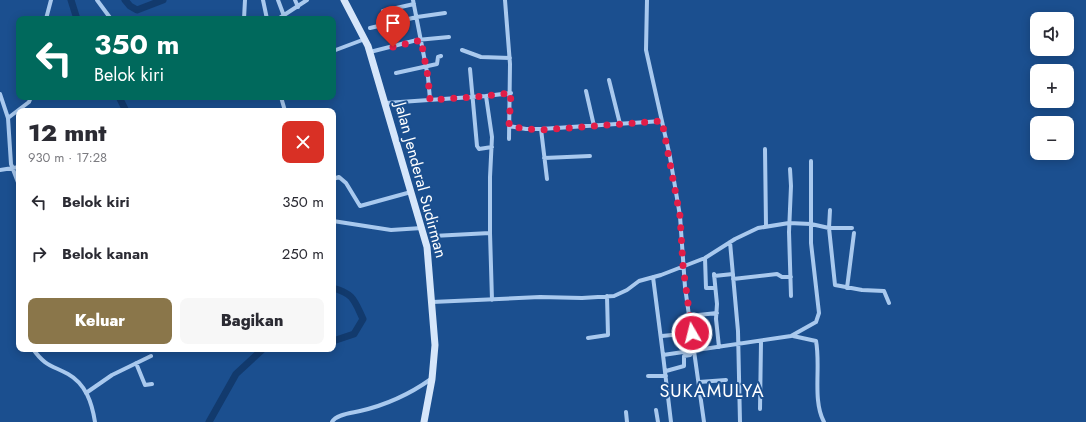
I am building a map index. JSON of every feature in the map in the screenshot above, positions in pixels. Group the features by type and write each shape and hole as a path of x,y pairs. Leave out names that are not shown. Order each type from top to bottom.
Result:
{"main road":[{"name":"Jalan Jenderal Sudirman","path":"344,0 365,39 370,52 412,192 422,228 429,263 435,345 432,379 424,422"}],"street":[{"path":"47,16 51,0"},
{"path":"97,0 109,16"},
{"path":"244,16 245,0"},
{"path":"263,0 266,16"},
{"path":"278,0 284,16 307,0"},
{"path":"295,0 298,7"},
{"path":"505,0 510,58 511,93 509,139"},
{"path":"648,0 646,50 662,121 680,216 683,266 693,350 704,422"},
{"path":"383,11 414,2 426,67 430,100"},
{"path":"370,28 417,17 445,13"},
{"path":"370,52 421,40 449,37"},
{"path":"336,50 365,39"},
{"path":"462,50 481,57 510,58"},
{"path":"396,73 437,64 438,57 441,56"},
{"path":"470,69 474,97 477,146 479,149 492,147"},
{"path":"609,80 620,124"},
{"path":"586,91 594,126"},
{"path":"386,103 511,93"},
{"path":"0,94 8,118 12,168 16,178"},
{"path":"486,96 492,137 490,177 492,300"},
{"path":"386,103 474,97"},
{"path":"24,108 30,100"},
{"path":"8,118 16,113"},
{"path":"509,126 541,130 662,121"},
{"path":"541,130 547,180"},
{"path":"765,149 766,226"},
{"path":"544,158 590,156"},
{"path":"663,355 761,342 793,336 816,322 819,317 811,243 811,161"},
{"path":"0,170 16,167"},
{"path":"790,170 792,186 789,223 791,296"},
{"path":"336,178 339,177 344,180 360,206 412,192"},
{"path":"830,210 829,228 834,284 838,287 884,291 889,303"},
{"path":"336,221 391,230 422,228"},
{"path":"432,302 540,297 607,296 620,294 636,282 705,258 749,231 766,226 789,223 811,224 829,228 852,228"},
{"path":"433,236 490,233"},
{"path":"847,288 854,233"},
{"path":"730,242 738,345 740,422"},
{"path":"705,258 706,288 715,288"},
{"path":"719,347 714,275 732,274"},
{"path":"733,279 777,274 782,277 791,277"},
{"path":"653,277 662,336 671,422"},
{"path":"588,338 608,334 607,296"},
{"path":"689,316 717,313"},
{"path":"662,336 692,333"},
{"path":"793,336 816,341 819,363 819,404 824,422"},
{"path":"760,409 761,342"},
{"path":"648,376 666,373 684,366 684,356 690,355 693,350"},
{"path":"35,352 42,361 72,377 86,393 92,406 95,422"},
{"path":"86,393 112,375 151,356"},
{"path":"136,363 145,385 152,384"},
{"path":"332,422 336,417 371,408 395,399 432,379"},
{"path":"699,382 726,380"},
{"path":"656,410 658,422"},
{"path":"626,412 627,422"}],"waterway":[{"path":"71,0 76,16"},
{"path":"125,0 130,6 137,10 163,0"},
{"path":"120,100 124,108"},
{"path":"336,289 349,295 363,319 354,334 336,340"},
{"path":"209,422 236,374 260,352"}],"district":[{"name":"SUKAMULYA","path":"712,391"}],"route":[{"path":"393,47 421,40 428,77 430,100 511,93 509,106 509,126 541,130 662,121 680,216 685,287 692,333"}]}
